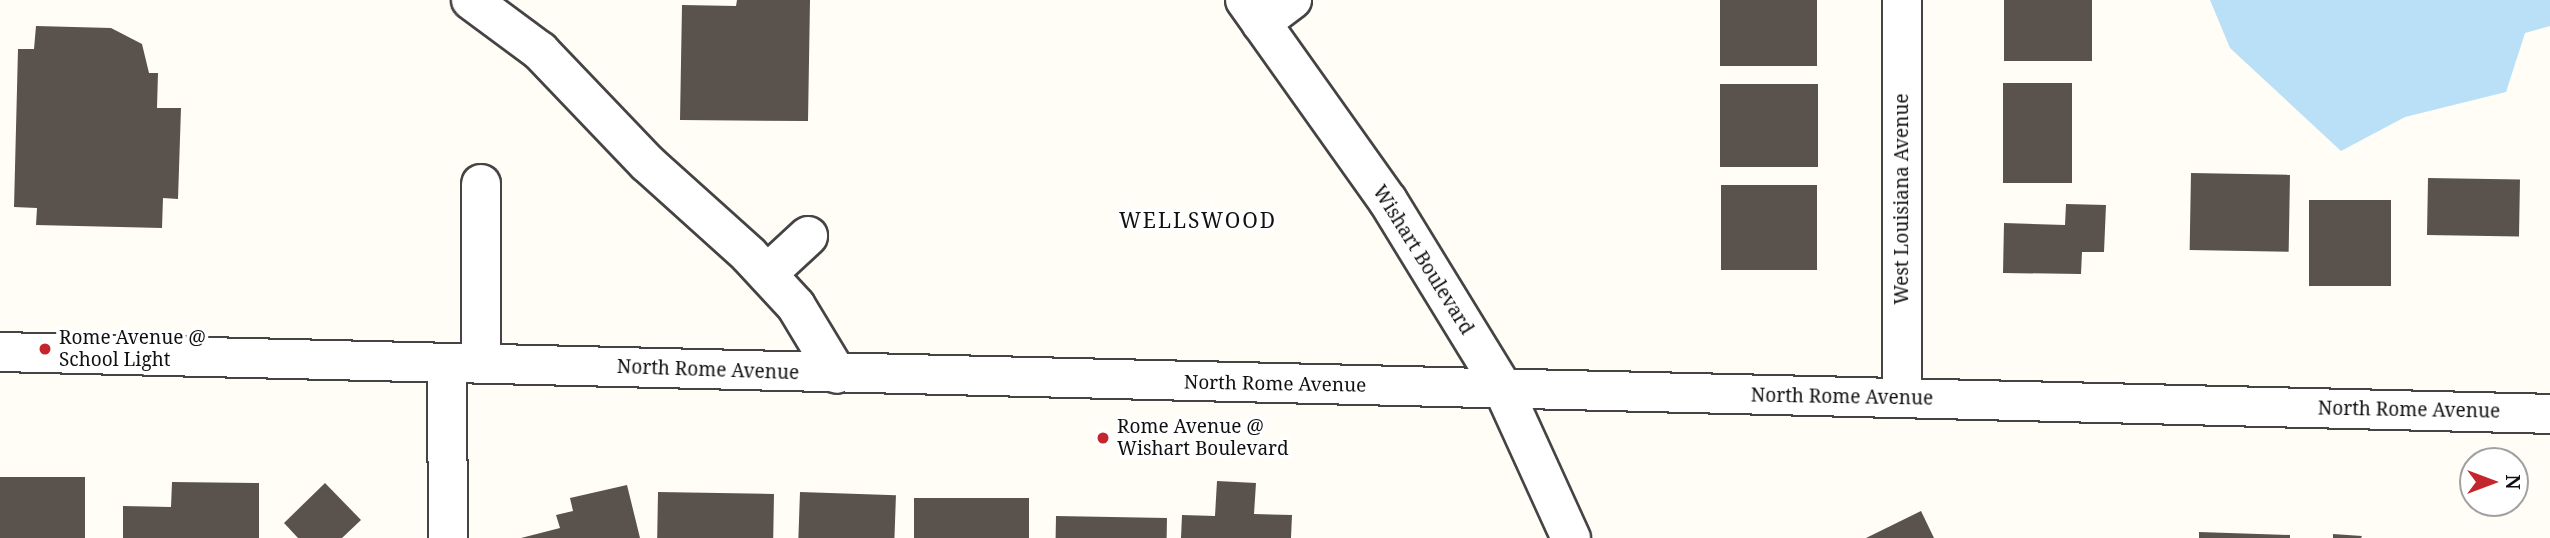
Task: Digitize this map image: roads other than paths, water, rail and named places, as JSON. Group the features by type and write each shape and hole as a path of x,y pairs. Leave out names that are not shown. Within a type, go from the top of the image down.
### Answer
{"street":[{"path":"471,0 540,51 647,163 767,274 796,306 836,374"},
{"path":"1253,11 1292,0"},
{"name":"West Louisiana Avenue","path":"1902,0 1902,398"},
{"name":"Wishart Boulevard","path":"1253,11 1388,201 1503,389 1571,538"},
{"path":"448,538 481,184"},
{"path":"767,274 808,236"},
{"name":"North Rome Avenue","path":"0,352 2550,414"}],"water":[{"path":"2210,0 2550,0 2550,26 2525,33 2506,92 2405,117 2341,151 2230,48"}],"place":[{"name":"Rome Avenue @ School Light","path":"45,349"},
{"name":"Rome Avenue @ Wishart Boulevard","path":"1103,438"}],"district":[{"name":"WELLSWOOD","path":"1198,220"}]}
